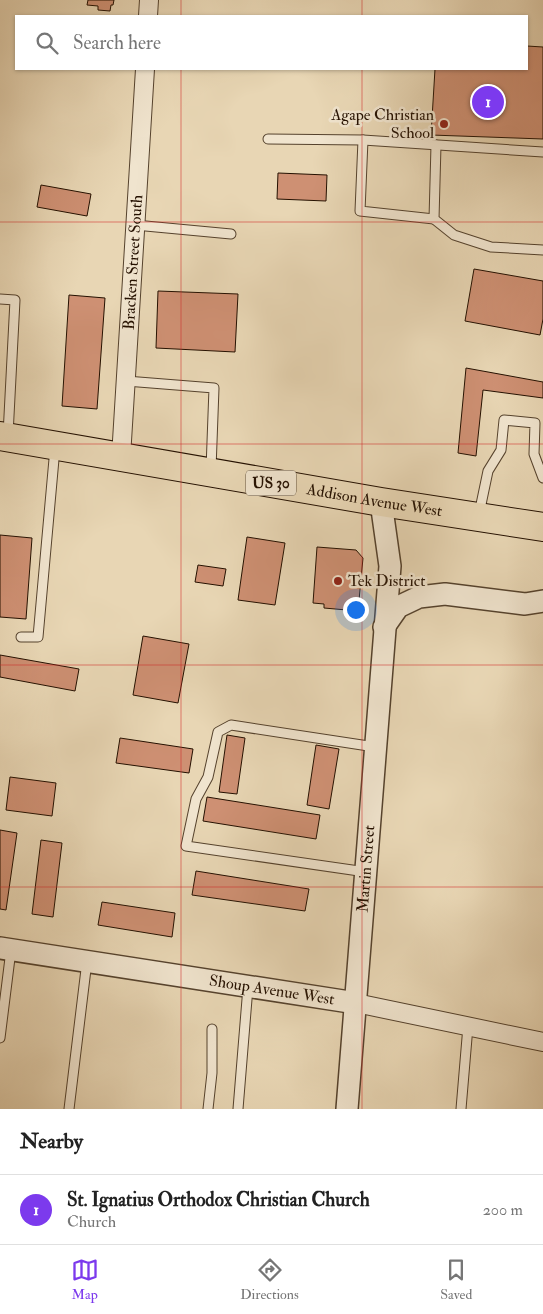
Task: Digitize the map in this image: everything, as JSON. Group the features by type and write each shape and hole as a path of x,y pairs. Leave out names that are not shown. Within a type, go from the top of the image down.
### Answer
{"main road":[{"name":"Addison Avenue West","path":"4,436 381,502 543,527"}],"street":[{"path":"148,15 149,0"},
{"name":"Bracken Street South","path":"121,457 145,70"},
{"name":"Martin Street","path":"347,1109 390,566 381,502"},
{"path":"384,627 398,607 419,597 445,594 525,604 543,601"},
{"name":"Shoup Avenue West","path":"6,949 356,1003 543,1042"}],"lane":[{"path":"268,139 363,140 543,152"},
{"path":"363,140 360,211 434,219 454,236 491,247 543,250"},
{"path":"434,219 436,144"},
{"path":"135,225 231,234"},
{"path":"0,299 15,300 4,436"},
{"path":"126,381 214,388 211,472"},
{"path":"479,517 488,472 501,450 504,420 535,423 534,454 543,478"},
{"path":"21,637 38,637 55,445"},
{"path":"366,872 186,846 196,799 208,776 218,732 231,725 376,747"},
{"path":"0,1038 6,949"},
{"path":"69,1109 87,961"},
{"path":"238,1109 248,986"},
{"path":"461,1109 468,1026"},
{"path":"208,1109 212,1073 212,1029"}],"building":[{"path":"88,0 114,0 110,11 98,10 98,6 87,5"},
{"path":"528,46 543,47 543,139 431,135 435,70 528,70"},
{"path":"278,173 327,175 326,201 277,199"},
{"path":"41,185 91,194 87,216 37,207"},
{"path":"474,269 543,281 543,319 540,335 465,321"},
{"path":"158,291 238,294 235,352 156,348"},
{"path":"69,295 105,298 97,409 62,406"},
{"path":"466,368 543,382 543,398 483,390 476,456 458,453"},
{"path":"0,535 32,538 26,619 0,617"},
{"path":"247,537 285,543 275,605 238,600"},
{"name":"Tek District","path":"317,547 356,550 363,558 358,611 324,608 324,604 313,603"},
{"path":"198,565 226,569 223,586 195,582"},
{"path":"143,636 189,644 178,703 133,695"},
{"path":"0,655 79,669 75,691 0,677"},
{"path":"227,735 245,738 237,794 219,792"},
{"path":"120,738 193,749 189,773 116,763"},
{"path":"316,745 339,749 329,809 307,805"},
{"path":"10,777 56,783 52,816 6,810"},
{"path":"207,797 320,815 316,839 203,821"},
{"path":"0,830 17,833 6,910 0,909"},
{"path":"41,840 62,843 53,917 32,914"},
{"path":"196,871 309,889 305,911 192,895"},
{"path":"102,902 175,913 172,937 98,925"}],"place":[{"name":"St. Ignatius Orthodox Christian Church","path":"488,102"},
{"name":"Agape Christian School","path":"444,124"},
{"name":"Tek District","path":"338,581"}]}
